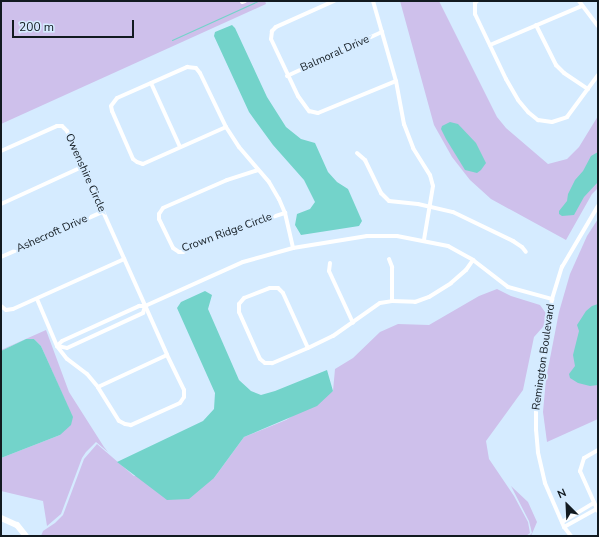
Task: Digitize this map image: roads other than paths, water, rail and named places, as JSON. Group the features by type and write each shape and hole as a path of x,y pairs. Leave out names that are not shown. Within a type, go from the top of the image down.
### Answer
{"highway":[{"path":"1,518 17,525 26,536"}],"street":[{"path":"334,1 276,27 272,31 271,39 287,76 298,96 309,110 318,113 396,82"},
{"path":"372,1 396,82 404,124 413,148 430,175 433,186 424,240"},
{"path":"477,1 475,4 475,14 518,100 528,112 538,120 552,122 567,117 598,75"},
{"path":"579,1 598,26"},
{"path":"490,45 582,6"},
{"path":"536,25 554,62 560,70 588,90"},
{"name":"Balmoral Drive","path":"287,76 382,32"},
{"path":"226,127 143,164 133,159 111,106 117,98 187,67 196,68 200,73 226,127 239,148 269,182 285,213 293,248"},
{"path":"152,83 180,147"},
{"name":"Owenshire Circle","path":"1,151 57,126 62,126 67,131 102,212 184,390 184,397 180,402 131,425 119,421 98,387"},
{"path":"357,153 365,160 381,193 389,201 430,207 468,218 513,241 522,247 526,252"},
{"path":"1,204 82,167"},
{"name":"Crown Ridge Circle","path":"258,170 227,180 163,208 159,214 159,219 174,248 179,252 183,252 232,230 285,213"},
{"name":"Remington Boulevard","path":"570,536 562,522 545,483 539,455 536,430 536,402 552,299 562,268 582,230 598,206"},
{"name":"Ashecroft Drive","path":"1,256 102,212"},
{"path":"57,346 62,341 99,324 139,306 145,306 243,262 293,248 367,236 397,236 424,240 448,246 473,260 508,287 552,299"},
{"path":"1,306 6,310 13,309 124,259"},
{"path":"389,259 392,267 392,301"},
{"path":"308,348 283,293 278,288 270,288 244,298 239,304 239,312 260,359 265,363 272,363 308,348 333,336 353,323 373,307 385,301 414,302 429,297 451,283 466,270 473,260"},
{"path":"330,263 329,271 353,323"},
{"path":"37,299 57,346 67,359 87,374 98,387 167,355"},
{"path":"57,346 67,348 144,313 145,306"},
{"path":"99,324 102,332"},
{"path":"597,507 580,471 584,458 598,450"},
{"path":"562,522 597,507"},
{"path":"564,526 597,507"}],"waterway":[{"path":"172,40 258,1"}]}
